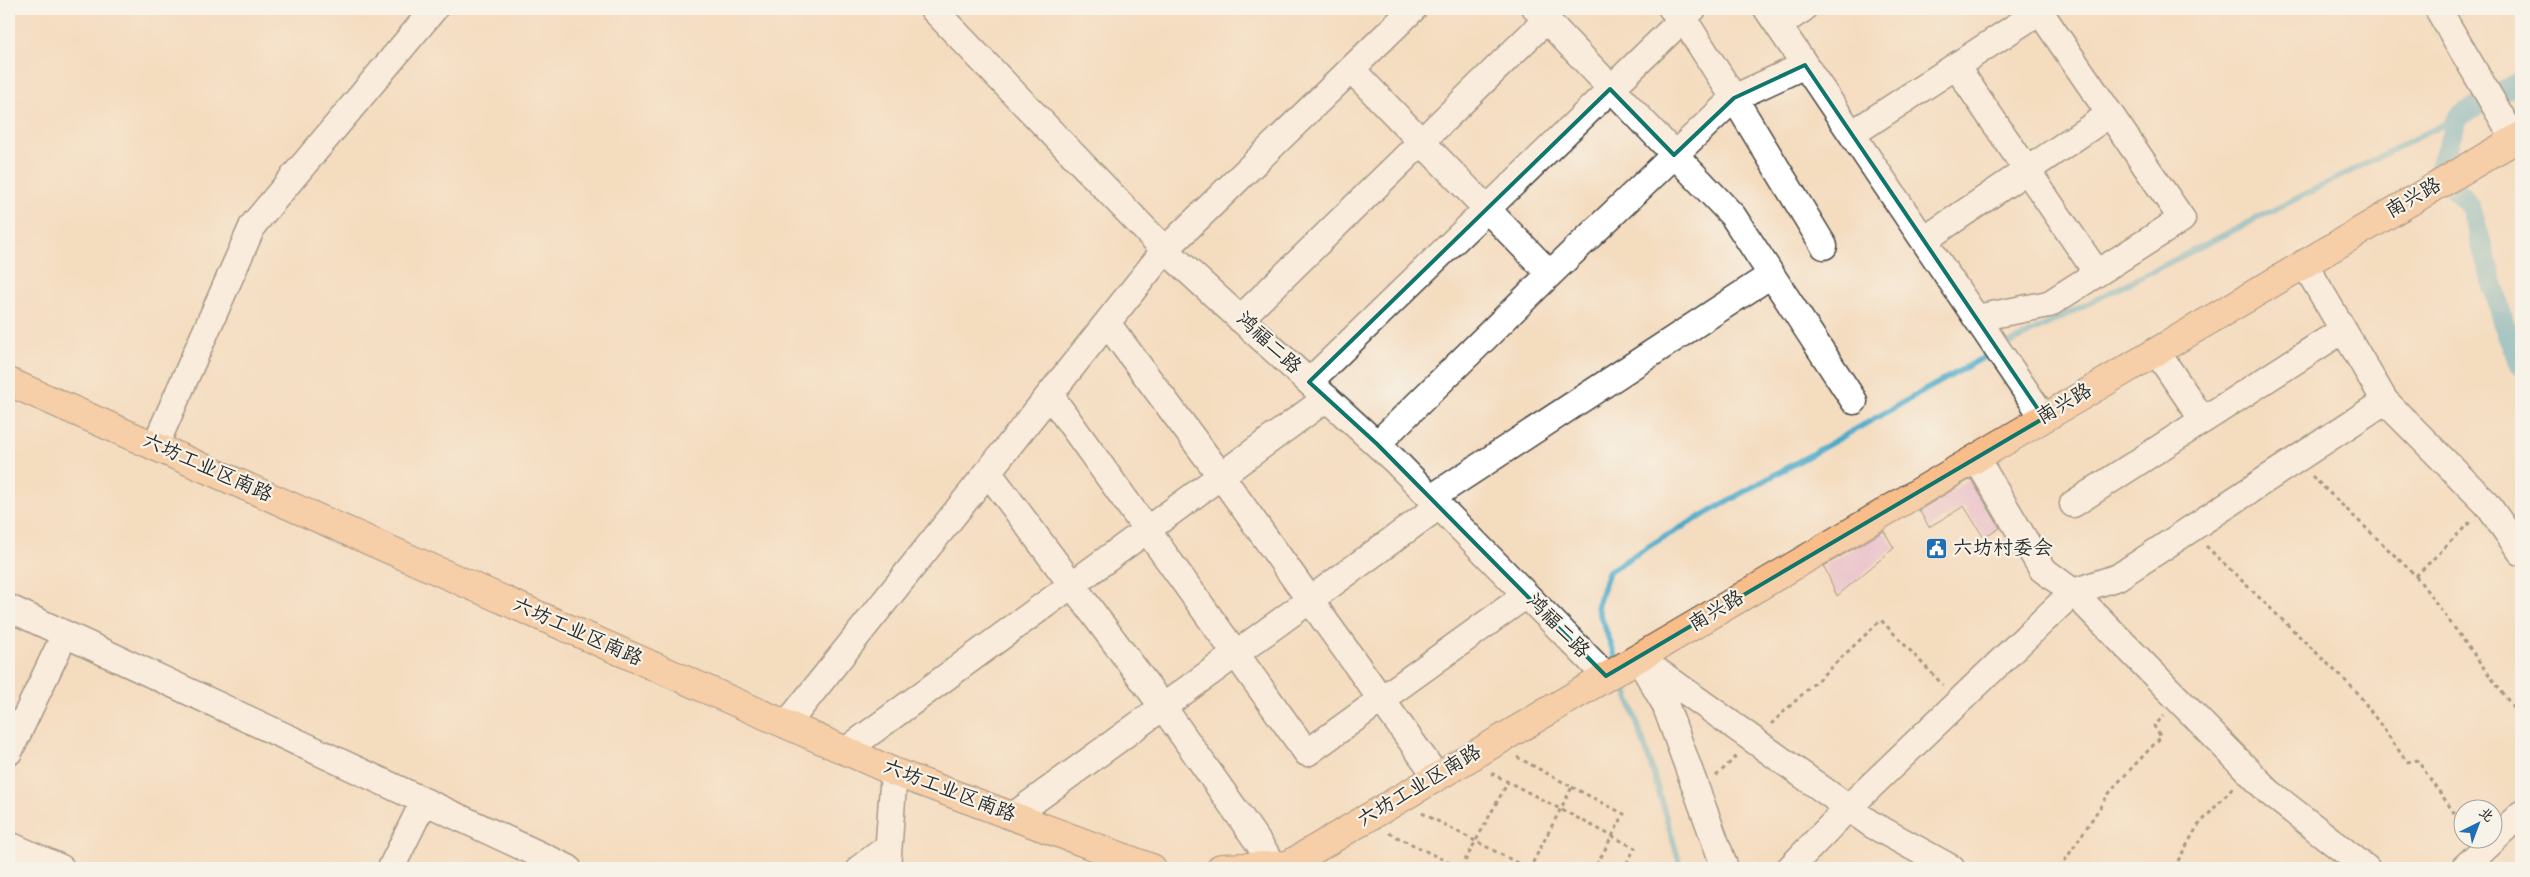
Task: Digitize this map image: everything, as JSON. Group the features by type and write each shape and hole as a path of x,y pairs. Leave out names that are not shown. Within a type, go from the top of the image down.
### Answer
{"main road":[{"name":"南兴路","path":"1621,668 2432,188 2478,163 2514,132"},
{"name":"六坊工业区南路","path":"9,382 894,772 1152,868"},
{"name":"六坊工业区南路","path":"1221,868 1288,865 1621,668"}],"street":[{"path":"155,446 253,225 434,9"},
{"name":"鸿福二路","path":"933,9 1165,250 1377,444 1526,595 1621,668 1754,740 1871,824 1951,868"},
{"path":"786,725 1165,250 1413,9"},
{"path":"1803,9 1773,17 2044,418"},
{"path":"2438,9 2467,61 2514,132"},
{"path":"1852,134 2039,10 2182,219 2049,304 1976,318"},
{"path":"845,750 1221,476 1318,390 1488,209 1610,89 1683,12 1824,246"},
{"path":"1240,318 1421,141 1541,14 1610,89 1733,216 1854,401"},
{"path":"1377,444 1550,274 1734,98 1805,65"},
{"path":"1956,66 2097,273"},
{"path":"1350,69 1550,274"},
{"path":"1924,240 2110,114"},
{"path":"2304,264 2385,401 2487,504 2521,552"},
{"path":"1012,816 1311,600 1435,502 1771,275"},
{"path":"1107,323 1221,476 1437,777"},
{"path":"2073,504 2343,330"},
{"path":"2156,351 2203,420"},
{"path":"1050,395 1306,753 1526,595"},
{"path":"1790,868 1848,808 2073,592 2118,577 2385,401"},
{"path":"1976,458 2042,569 2073,592 2269,792 2366,868"},
{"path":"988,472 1163,707 1274,865"},
{"path":"9,608 568,868"},
{"path":"9,752 65,634"},
{"path":"1621,668 1665,704 1725,868"},
{"path":"860,868 887,858 894,772"},
{"path":"392,868 424,801"},
{"path":"2464,868 2521,814"},
{"path":"9,844 61,868"}],"path":[{"path":"2295,460 2416,576 2521,718"},
{"path":"2416,576 2487,504"},
{"path":"2189,530 2357,692 2407,762 2417,760 2452,810"},
{"path":"1697,793 1881,620 1958,702"},
{"path":"2060,868 2112,789 2160,737 2154,726 2180,700"},
{"path":"1492,744 1624,814 1595,868"},
{"path":"1466,759 1634,848 1624,868"},
{"path":"2174,868 2197,827 2248,770"},
{"path":"1364,820 1461,868 1508,782"},
{"path":"1398,800 1529,868 1572,787"}],"highlighted area":[{"path":"1805,65 2044,418 1606,676 1377,444 1309,382 1610,89 1674,155 1734,98"}],"building":[{"path":"1971,479 2000,528 1984,538 1964,506 1929,527 1919,510"},
{"path":"1884,531 1894,548 1837,596 1824,566"}],"waterway":[{"path":"2521,81 2458,117 2439,170 2471,208 2509,341 2521,365"},
{"path":"2002,347 2458,117"},
{"path":"1618,664 1597,606 1609,571 1659,540 1993,352"},
{"path":"1621,675 1650,762 1681,868"}],"place":[{"name":"六坊村委会","path":"1937,549"}]}
